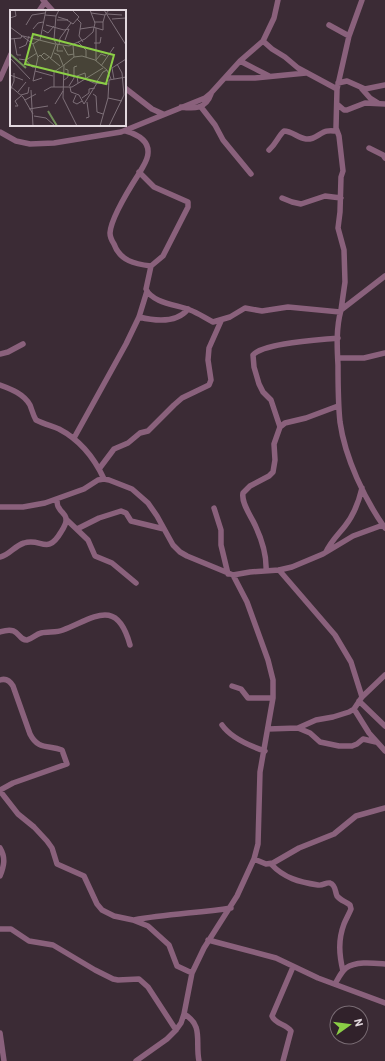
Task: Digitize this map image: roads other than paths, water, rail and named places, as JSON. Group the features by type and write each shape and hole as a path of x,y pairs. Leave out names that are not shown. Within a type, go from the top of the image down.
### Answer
{"street":[{"path":"0,132 16,141 30,144 59,142 126,131 163,114 205,98 211,94 240,61 263,41 274,18 278,0"},
{"path":"0,507 27,507 57,499 84,490 93,482 104,479 124,485 143,498 153,509 173,545 180,552 231,574 279,570 307,561 353,536 384,527 354,472 342,435 338,406 338,338 340,311 345,282 344,250 338,231 342,166 339,136 337,131 338,86 349,36 362,0"},
{"path":"40,10 44,1 53,10"},
{"path":"329,25 349,36"},
{"path":"263,41 306,73 338,86"},
{"path":"0,79 10,56"},
{"path":"240,61 269,76"},
{"path":"225,78 255,78 306,73"},
{"path":"338,86 347,81 362,89 370,98 378,103"},
{"path":"362,89 385,85"},
{"path":"126,89 152,108 163,114"},
{"path":"180,107 201,107 209,99 211,94"},
{"path":"337,104 347,110 365,102 385,104"},
{"path":"201,107 215,125 223,140 251,174"},
{"path":"126,131 138,135 147,147 148,158 112,223 110,234 116,250 128,262 151,266"},
{"path":"269,150 276,144 280,134 284,131 308,139 316,137 325,131 337,131"},
{"path":"369,148 385,158"},
{"path":"74,438 122,352 139,317 147,291 151,266 164,256 188,207 188,202 154,187 139,172"},
{"path":"282,198 301,204 325,196 341,198"},
{"path":"147,291 164,302 188,309 211,322 221,321 245,308 262,311 288,306 340,311 385,276"},
{"path":"139,317 154,320 174,318 183,315 188,309"},
{"path":"99,469 114,449 128,443 140,433 148,431 182,398 209,385 212,380 208,360 209,348 221,321"},
{"path":"266,571 266,555 242,496 250,486 269,476 273,472 275,460 274,444 280,427 271,400 263,392 259,384 254,367 253,355 261,350 276,346 338,338"},
{"path":"0,354 8,352 23,344"},
{"path":"338,358 364,358 385,352"},
{"path":"0,385 10,389 25,399 30,404 36,420 58,429 74,438 89,453 104,479"},
{"path":"280,427 338,406"},
{"path":"326,552 331,542 348,521 362,488"},
{"path":"57,499 59,509 66,519 88,540 95,556 112,563 136,583"},
{"path":"136,1061 167,1039 176,1030 184,1014 192,973 208,940 231,908 254,859 259,839 258,791 273,698 273,680 268,660 244,595 231,574 221,545 221,530 214,508"},
{"path":"77,529 99,518 121,511 126,513 128,519 131,521 164,529"},
{"path":"0,557 8,555 24,543 32,542 47,545 50,544 59,536 66,519"},
{"path":"279,570 335,635 351,662 361,699 385,726"},
{"path":"0,632 13,630 22,638 27,640 40,633 62,630 88,618 106,615 112,616 120,622 127,633 130,645"},
{"path":"268,729 298,728 316,720 341,715 354,709 361,699 385,675"},
{"path":"0,680 6,679 10,681 13,686 33,738 40,746 62,750 67,764 13,783 0,790 18,814 47,841 52,848 57,864 84,876 97,904 102,910 114,916 134,920 148,926 172,949 177,966 192,973"},
{"path":"232,686 241,688 248,698 273,698"},
{"path":"354,709 376,742 385,751"},
{"path":"222,725 234,736 249,745 264,751"},
{"path":"298,728 310,733 320,742 339,746 352,746 357,744 362,739 376,742"},
{"path":"254,859 266,864 271,864 299,848 334,834 356,816 385,808"},
{"path":"0,848 3,854 4,862 0,876"},
{"path":"271,864 280,874 292,879 319,885 331,883 334,886 338,898 350,905 352,909 344,924 340,940 340,955 343,971"},
{"path":"134,920 154,916 210,912 231,908"},
{"path":"0,929 11,929 29,941 53,946 113,979 139,979 143,981 176,1030"},
{"path":"208,940 276,958 293,967 385,1003"},
{"path":"335,984 343,971 349,967 361,964 385,964"},
{"path":"283,1061 290,1031 288,1027 273,1019 272,1016 293,967"},
{"path":"184,1014 194,1021 196,1026 200,1061"},
{"path":"0,1033 4,1061"}]}
